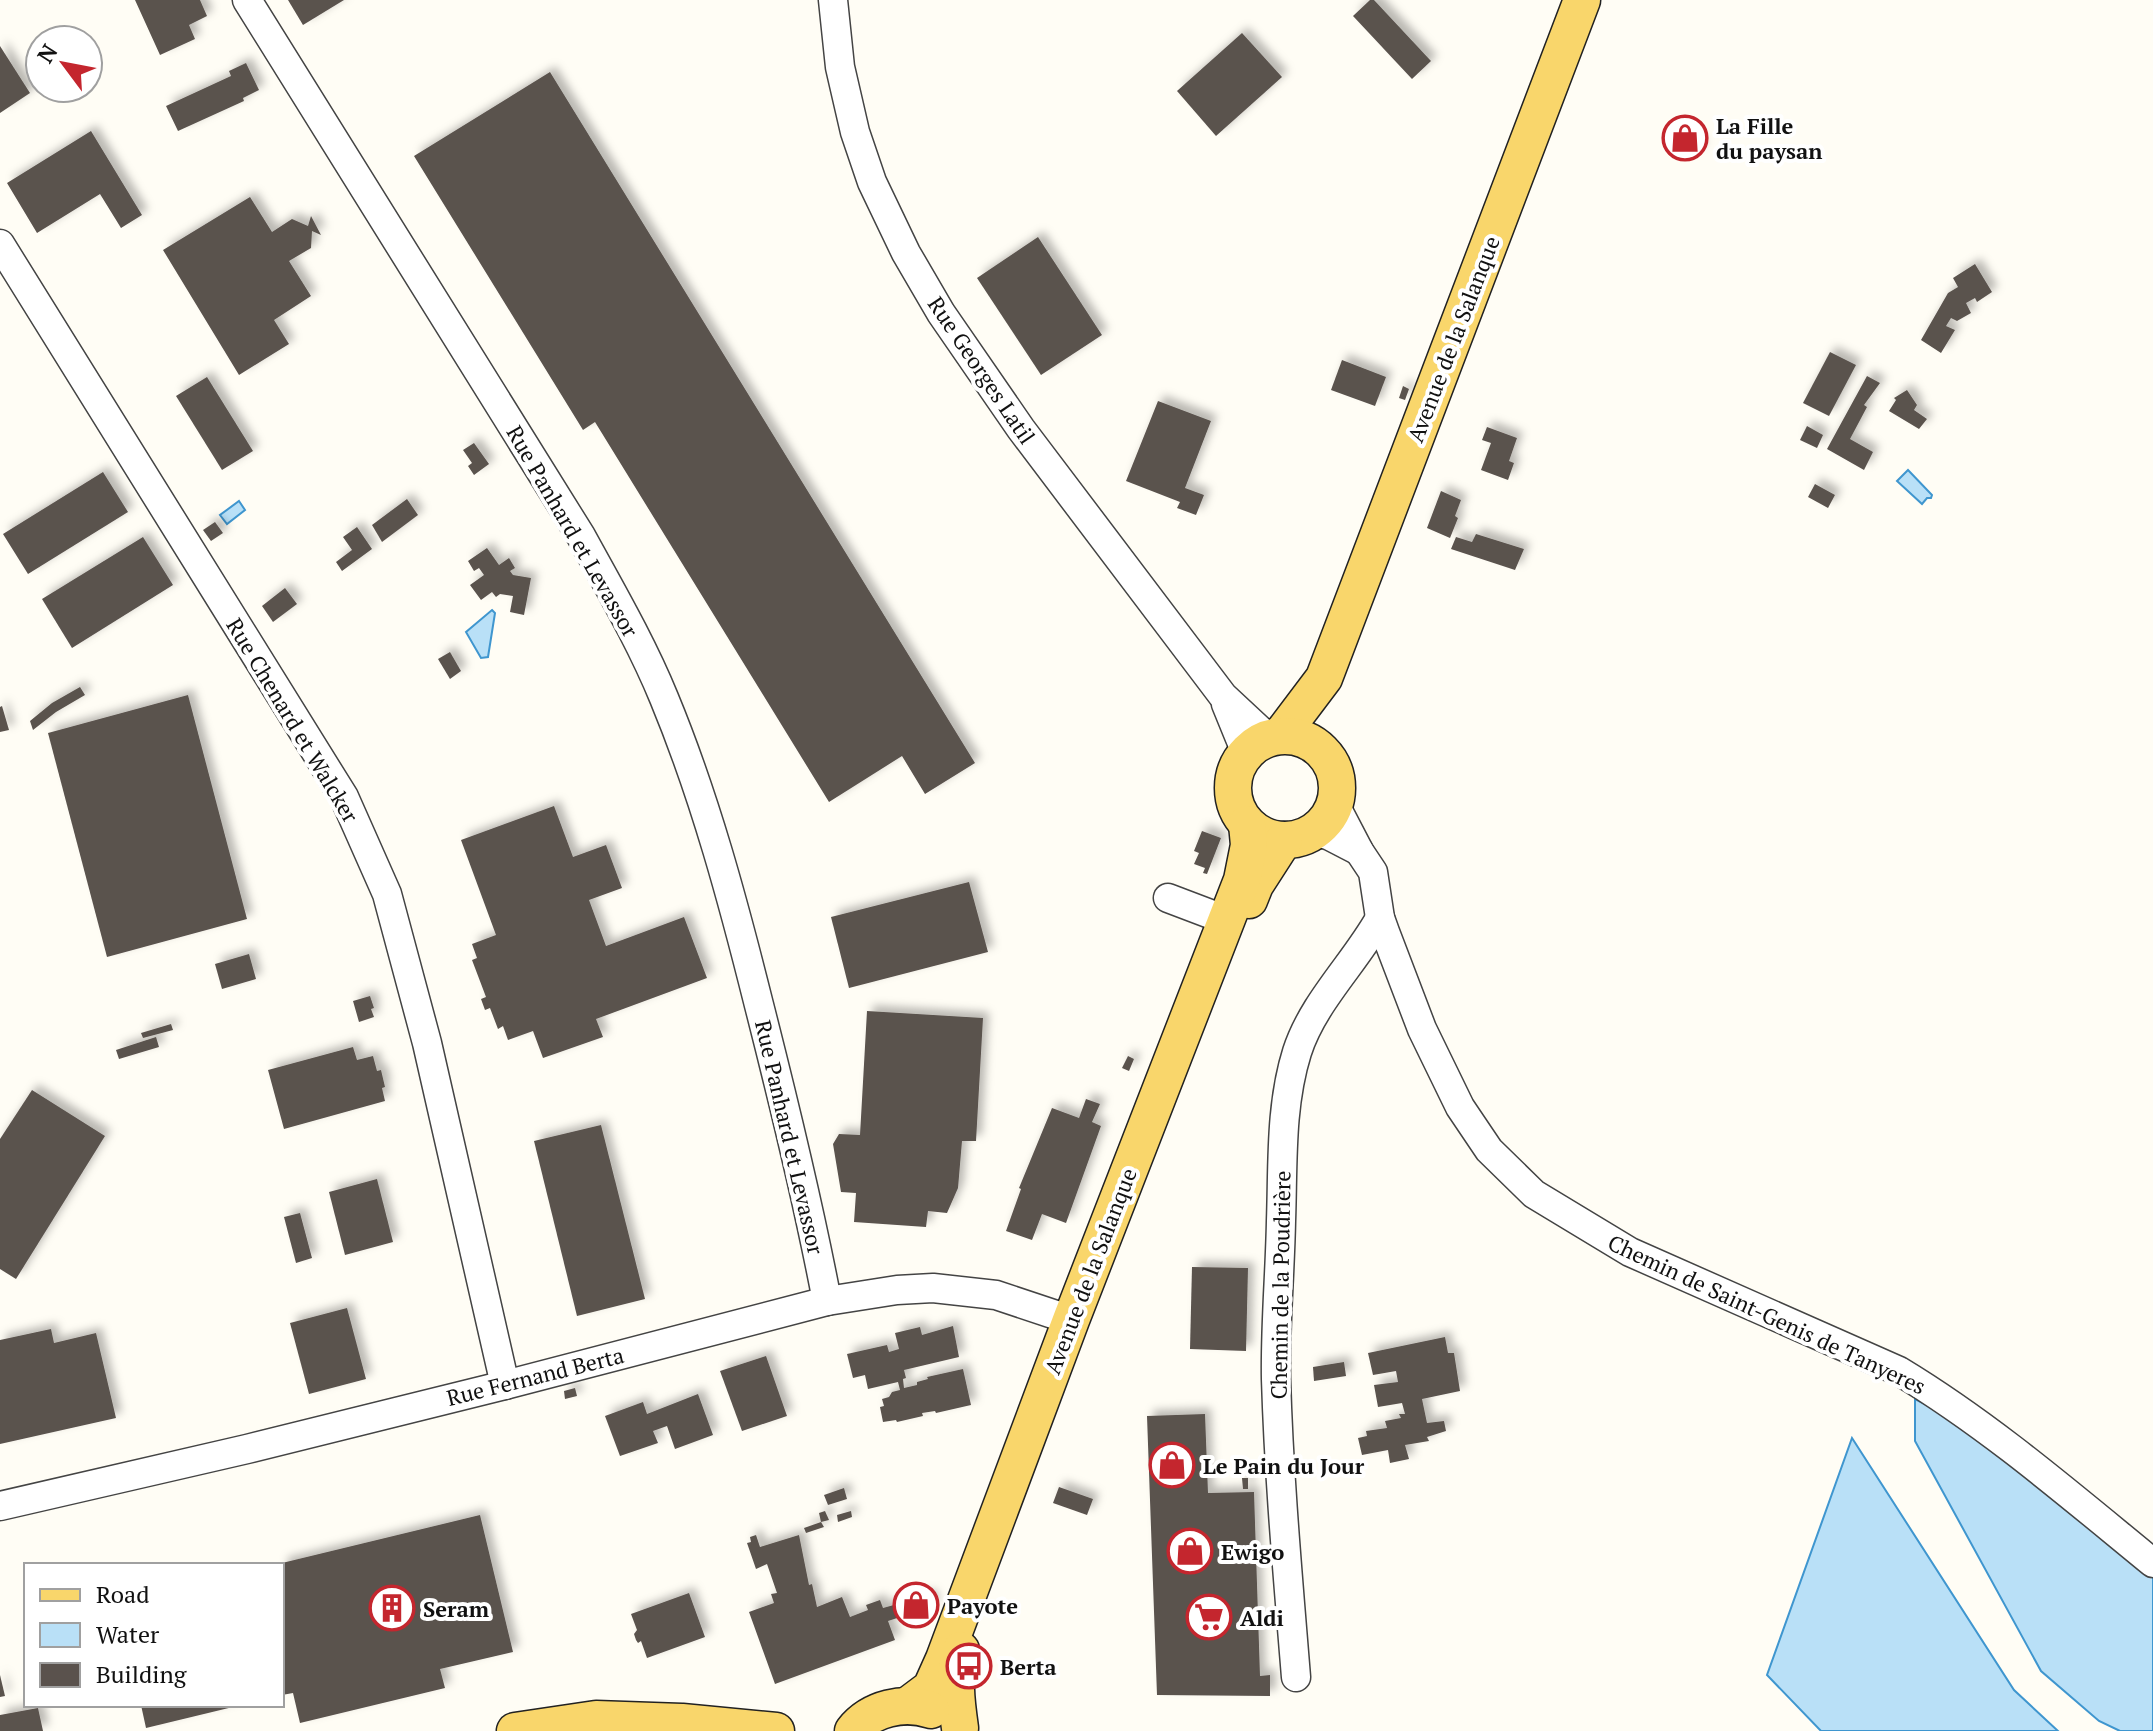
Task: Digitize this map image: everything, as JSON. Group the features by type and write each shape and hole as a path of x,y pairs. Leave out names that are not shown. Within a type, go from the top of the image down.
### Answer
{"main road":[{"name":"Avenue de la Salanque","path":"1324,678 1582,0"},
{"path":"1265,742 1297,737 1311,742 1331,763 1337,789 1311,825 1270,838 1247,824 1238,811 1233,796 1237,766 1265,742 1324,678"},
{"path":"1323,752 1327,702 1324,678"},
{"name":"Avenue de la Salanque","path":"907,1706 931,1688 944,1659 1071,1320 1242,880 1249,845 1247,824"},
{"name":"Avenue de la Salanque","path":"961,1730 955,1696 956,1670 962,1646 1101,1277 1255,885 1311,825"},
{"path":"850,1729 873,1714 907,1706 926,1708 944,1716 961,1730"},
{"path":"515,1731 596,1719 682,1722 776,1731"}],"street":[{"name":"Rue Panhard et Levassor","path":"247,0 581,536 624,614 663,696 695,779 729,885 807,1199 827,1301"},
{"name":"Rue Georges Latil","path":"833,0 840,67 855,132 872,182 906,253 941,313 1021,429 1223,696 1265,742"},
{"name":"Rue Chenard et Walcker","path":"0,244 344,797 387,894 427,1043 505,1385"},
{"name":"Chemin de Saint-Genis de Tanyeres","path":"1311,825 1359,851 1373,872 1380,918 1422,1029 1460,1107 1489,1150 1534,1194 1630,1252 1899,1371 1998,1439 2153,1563"},
{"path":"1168,898 1226,920"},
{"name":"Chemin de la Poudrière","path":"1296,1677 1280,1480 1276,1375 1286,1104 1297,1051 1307,1029 1380,918"},
{"name":"Rue Fernand Berta","path":"0,1506 247,1449 827,1301 933,1288 996,1295 1071,1320"}],"water":[{"path":"1908,470 1932,495 1922,504 1897,481"},
{"path":"239,501 245,510 227,524 220,515"},
{"path":"492,610 495,613 488,657 481,658 466,632"},
{"path":"1915,1399 1946,1415 2153,1572 2153,1731 2120,1731 2099,1721 2041,1671 1915,1441"},
{"path":"1852,1438 2014,1690 2058,1731 1821,1731 1767,1675"}],"building":[{"path":"135,0 200,0 207,16 189,25 195,39 160,55"},
{"path":"288,0 344,0 303,25"},
{"path":"1370,0 1374,0 1431,61 1412,79 1353,16"},
{"path":"1242,33 1282,77 1216,136 1177,91"},
{"path":"0,46 24,84 24,97 0,113"},
{"path":"246,63 259,90 243,98 244,101 178,131 166,106 231,76 229,71"},
{"path":"550,72 975,763 925,794 902,756 829,802 595,422 583,430 414,156"},
{"path":"1678,128 1701,146 1696,153 1673,136"},
{"path":"91,131 142,215 121,228 100,194 37,233 7,183"},
{"path":"250,197 272,232 292,219 308,226 311,216 321,235 312,231 311,248 289,261 311,296 274,320 289,344 239,375 163,250"},
{"path":"1038,237 1102,335 1041,375 977,278"},
{"path":"1975,264 1992,292 1977,302 1975,298 1966,303 1971,313 1957,321 1951,318 1946,326 1955,330 1941,353 1921,340 1948,293 1958,287 1953,278"},
{"path":"1830,352 1856,365 1829,416 1803,403"},
{"path":"1342,360 1386,377 1375,406 1331,390"},
{"path":"1867,376 1880,383 1864,405 1867,407 1850,439 1873,452 1864,470 1827,449"},
{"path":"207,377 253,451 222,470 176,396"},
{"path":"1403,386 1409,389 1405,400 1399,398"},
{"path":"1907,390 1917,405 1914,410 1927,419 1919,429 1889,411 1896,400 1894,398"},
{"path":"1158,401 1211,421 1185,488 1204,495 1196,515 1177,508 1180,502 1126,481"},
{"path":"1807,426 1823,435 1817,448 1800,440"},
{"path":"1487,427 1517,438 1509,461 1514,463 1508,480 1481,470 1491,443 1482,440"},
{"path":"474,443 489,464 474,475 468,466 472,463 463,450"},
{"path":"103,472 128,512 28,574 3,534"},
{"path":"1815,484 1835,495 1828,508 1808,497"},
{"path":"1441,491 1461,500 1450,538 1427,528"},
{"path":"407,499 418,515 382,542 372,525"},
{"path":"215,522 223,533 211,541 203,530"},
{"path":"357,527 372,549 342,571 336,562 352,550 343,537"},
{"path":"1476,534 1524,549 1515,570 1451,549 1456,537 1472,542"},
{"path":"143,537 173,585 72,648 42,599"},
{"path":"487,548 499,565 509,558 515,568 510,571 513,575 531,578 524,615 510,612 513,596 500,594 496,597 492,592 481,600 470,585 484,575 479,568 474,571 468,561"},
{"path":"285,588 297,604 273,622 262,606"},
{"path":"450,652 461,671 450,679 438,659"},
{"path":"80,687 85,695 33,730 30,721 52,703"},
{"path":"188,695 247,919 107,957 48,733"},
{"path":"0,707 9,730 0,732"},
{"path":"554,806 573,857 606,845 622,888 589,900 606,946 684,917 707,978 596,1019 603,1037 543,1058 533,1031 508,1040 503,1026 498,1029 490,1008 485,1010 481,999 486,997 472,960 477,958 472,944 496,935 461,840"},
{"path":"1202,831 1221,838 1207,874 1203,873 1205,868 1194,864 1199,853 1194,851"},
{"path":"969,882 988,952 849,988 831,917"},
{"path":"249,954 256,979 222,989 215,964"},
{"path":"370,996 374,1017 359,1022 353,1001"},
{"path":"867,1011 983,1018 976,1141 962,1141 958,1188 947,1213 928,1211 926,1227 854,1222 856,1193 841,1192 833,1144 839,1134 860,1135"},
{"path":"171,1024 173,1030 143,1038 141,1033"},
{"path":"156,1037 159,1047 119,1059 116,1050"},
{"path":"353,1047 357,1060 373,1056 377,1071 381,1070 385,1101 284,1129 268,1070"},
{"path":"1128,1056 1134,1059 1129,1071 1122,1068"},
{"path":"32,1090 105,1136 16,1279 0,1269 0,1139"},
{"path":"1086,1099 1100,1104 1092,1122 1101,1126 1066,1223 1042,1214 1032,1240 1006,1231 1019,1188 1052,1108 1079,1118"},
{"path":"601,1125 645,1299 577,1316 534,1141"},
{"path":"377,1179 393,1242 345,1255 329,1192"},
{"path":"300,1213 312,1258 296,1263 284,1217"},
{"path":"1192,1267 1248,1268 1246,1351 1190,1349"},
{"path":"347,1308 366,1379 309,1394 290,1323"},
{"path":"953,1326 959,1357 904,1370 904,1388 917,1385 927,1377 963,1369 971,1405 922,1413 923,1416 897,1422 883,1422 882,1399 900,1390 898,1382 868,1389 865,1375 853,1378 847,1354 887,1345 889,1352 899,1349 895,1333 920,1327 922,1335"},
{"path":"51,1329 54,1343 96,1333 116,1418 0,1444 0,1340"},
{"path":"1445,1337 1448,1353 1454,1353 1460,1391 1422,1399 1427,1423 1444,1421 1446,1431 1427,1437 1429,1441 1405,1445 1409,1459 1390,1463 1388,1450 1362,1455 1358,1438 1367,1436 1366,1431 1387,1428 1385,1421 1401,1418 1399,1414 1405,1414 1402,1403 1378,1407 1374,1385 1398,1382 1396,1371 1373,1375 1368,1353"},
{"path":"766,1356 787,1416 742,1431 720,1371"},
{"path":"1344,1362 1346,1376 1314,1381 1313,1367"},
{"path":"575,1388 577,1396 565,1399 564,1391"},
{"path":"698,1394 713,1435 675,1449 667,1426 653,1431 658,1443 620,1456 605,1416 643,1402 647,1414"},
{"path":"1205,1414 1208,1493 1254,1492 1260,1676 1270,1675 1270,1696 1157,1695 1147,1416"},
{"path":"1242,1478 1248,1478 1248,1489 1243,1489"},
{"path":"1059,1487 1093,1499 1087,1515 1053,1503"},
{"path":"844,1488 847,1499 828,1505 824,1495"},
{"path":"825,1511 829,1520 821,1522 819,1513"},
{"path":"851,1511 852,1517 838,1522 837,1515"},
{"name":"Seram","path":"480,1515 513,1652 440,1669 445,1688 300,1723 293,1693 284,1695 282,1563"},
{"path":"821,1522 824,1527 806,1533 804,1528"},
{"path":"756,1535 760,1547 799,1535 809,1585 812,1584 817,1607 842,1597 850,1617 868,1610 866,1605 880,1600 883,1608 930,1595 934,1606 888,1621 895,1640 775,1684 749,1612 774,1603 771,1594 777,1593 767,1564 756,1569 747,1543 751,1542 750,1537"},
{"path":"689,1593 705,1637 647,1658 641,1641 638,1643 636,1640 634,1634 637,1630 631,1614"},
{"path":"0,1675 5,1696 0,1697"},
{"path":"141,1707 233,1707 146,1728"},
{"path":"38,1708 43,1731 0,1731 0,1715"}],"place":[{"name":"La Fille du paysan","path":"1685,138"},
{"name":"Le Pain du Jour","path":"1172,1465"},
{"name":"Ewigo","path":"1190,1551"},
{"name":"Payote","path":"916,1605"},
{"name":"Seram","path":"392,1608"},
{"name":"Aldi","path":"1209,1617"},
{"name":"Berta","path":"969,1666"}]}
